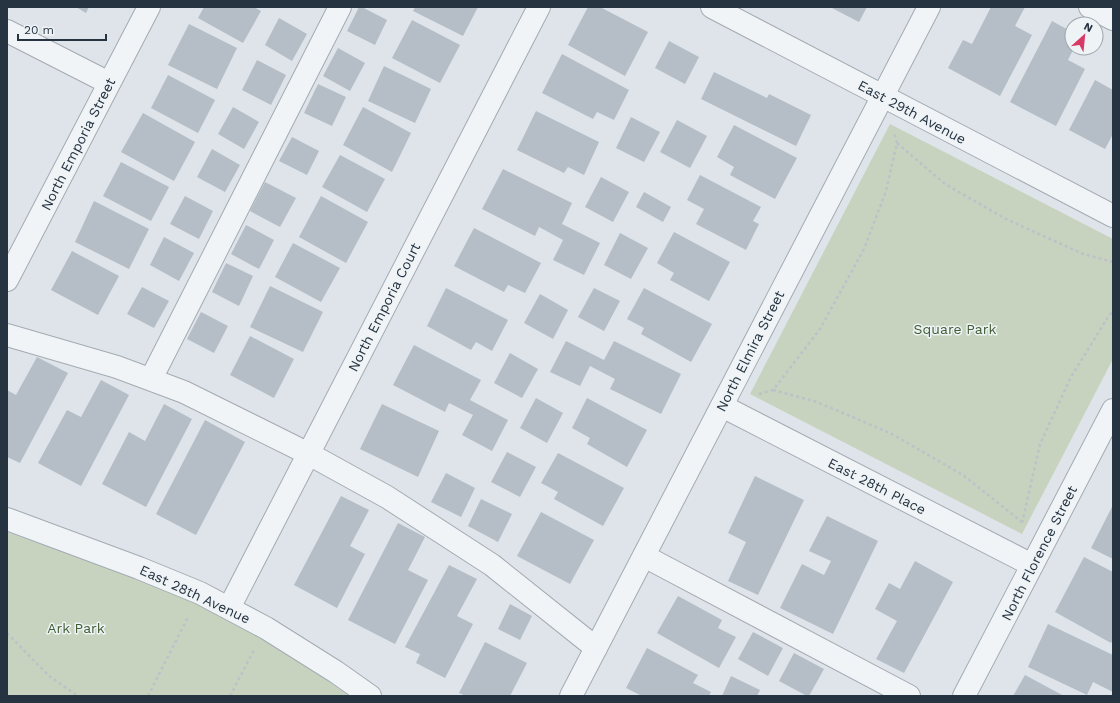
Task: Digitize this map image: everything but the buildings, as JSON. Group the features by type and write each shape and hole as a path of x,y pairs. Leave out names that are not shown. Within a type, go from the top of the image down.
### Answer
{"street":[{"name":"North Emporia Street","path":"7,280 148,7"},
{"path":"151,379 340,7"},
{"name":"North Emporia Court","path":"229,608 539,7"},
{"name":"East 29th Avenue","path":"712,7 734,12 883,97 1113,216"},
{"name":"North Elmira Street","path":"571,696 929,7"},
{"path":"1090,7 1113,19"},
{"path":"7,31 109,83"},
{"path":"7,334 117,367 184,392 309,454 387,497 492,565 596,648"},
{"name":"East 28th Place","path":"722,406 1032,566"},
{"name":"North Florence Street","path":"964,696 1113,410"},
{"name":"East 28th Avenue","path":"7,519 139,568 229,608 266,628 336,672 370,696"},
{"path":"644,556 909,696"}],"path":[{"path":"773,390 820,329 864,249 886,191 897,143 883,97"},
{"path":"897,143 945,184 1006,219 1082,254 1113,262"},
{"path":"1032,566 1022,522 1040,444 1071,377 1113,311"},
{"path":"722,406 773,390 817,402 890,433 963,474 1022,522"},
{"path":"148,696 200,594"},
{"path":"230,696 266,628"},
{"path":"7,633 50,676 78,696"}],"green space":[{"name":"Square Park","path":"890,124 1113,239 1113,359 1022,534 750,394"},
{"name":"Ark Park","path":"7,532 181,593 269,639 349,696 7,696"}]}
